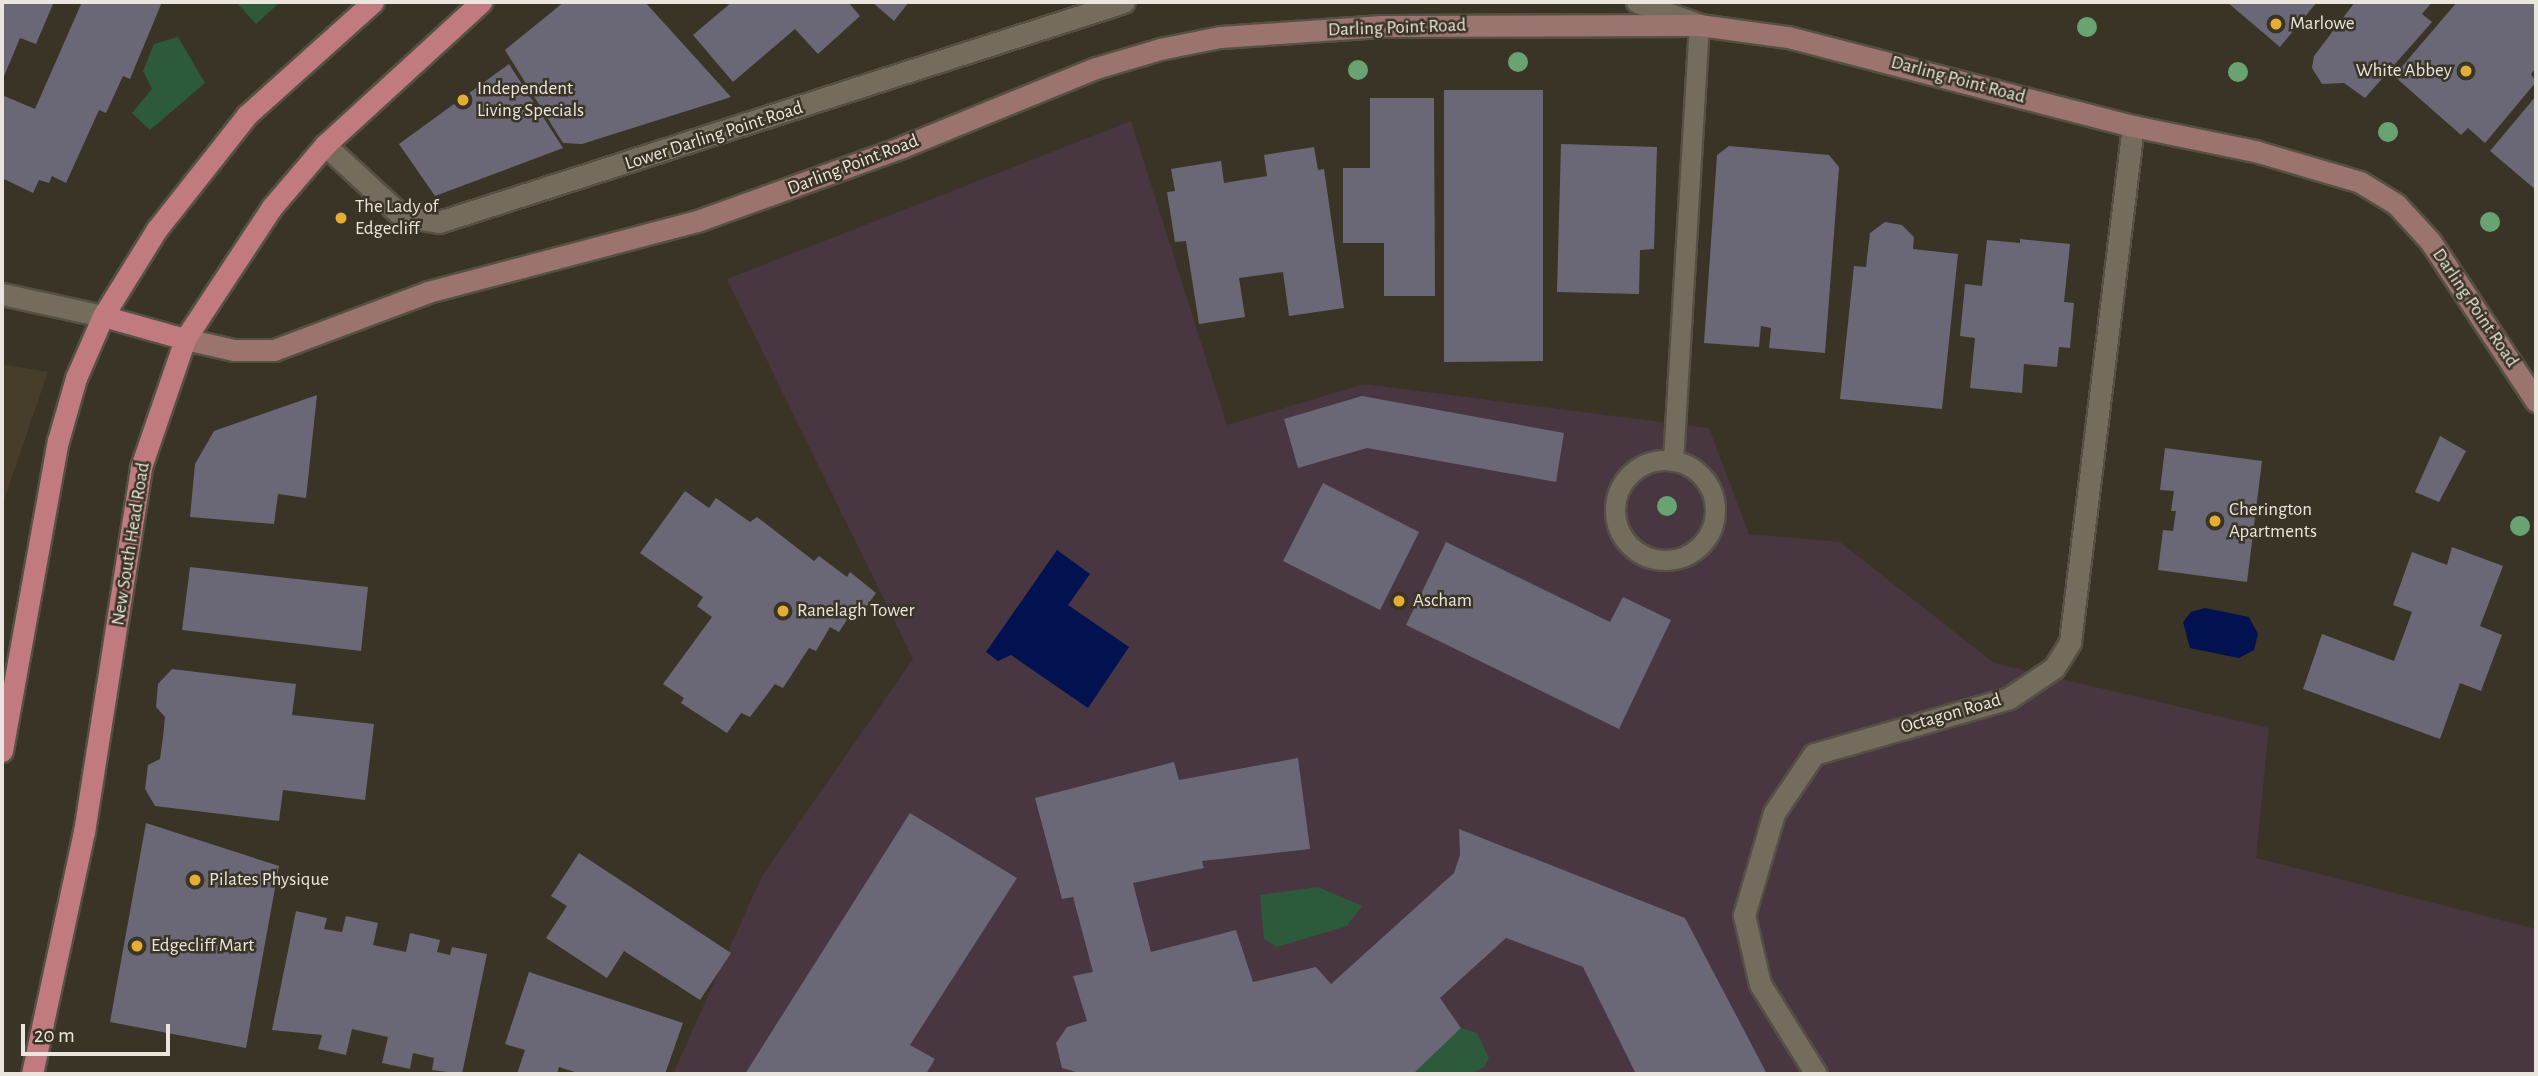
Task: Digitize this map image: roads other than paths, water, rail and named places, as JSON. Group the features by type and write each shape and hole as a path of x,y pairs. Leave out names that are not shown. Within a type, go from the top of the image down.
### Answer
{"main road":[{"path":"2,751 58,441 76,378 103,316 157,229 247,115 373,2"},
{"name":"New South Head Road","path":"32,1074 84,832 141,467 185,339 272,207 325,145 481,2"},
{"path":"103,316 185,339"}],"street":[{"name":"Lower Darling Point Road","path":"325,145 402,216 439,222 1124,2"},
{"path":"1637,2 1699,25"},
{"name":"Darling Point Road","path":"185,339 234,350 274,350 439,288 697,221 902,147 1097,68 1160,49 1220,37 1382,26 1699,25 1788,37 2133,126 2255,150 2360,182 2396,204 2430,241 2536,401"},
{"name":"Octagon Road","path":"1816,1074 1759,984 1744,915 1774,813 1814,754 2009,698 2054,668 2070,642 2133,126"},
{"path":"2,294 103,316"}],"lane":[{"path":"1674,461 1699,25"},
{"path":"1674,461 1702,476 1710,489 1714,520 1708,536 1684,557 1652,559 1637,552 1617,526 1618,492 1640,466 1674,461"}],"place":[{"name":"Marlowe","path":"2276,24"},
{"name":"White Abbey","path":"2466,71"},
{"name":"Independent Living Specials","path":"463,100"},
{"name":"The Lady of Edgecliff","path":"341,218"},
{"name":"Cherington Apartments","path":"2215,521"},
{"name":"Ascham","path":"1399,601"},
{"name":"Ranelagh Tower","path":"783,611"},
{"name":"Pilates Physique","path":"195,880"},
{"name":"Edgecliff Mart","path":"137,946"}]}
